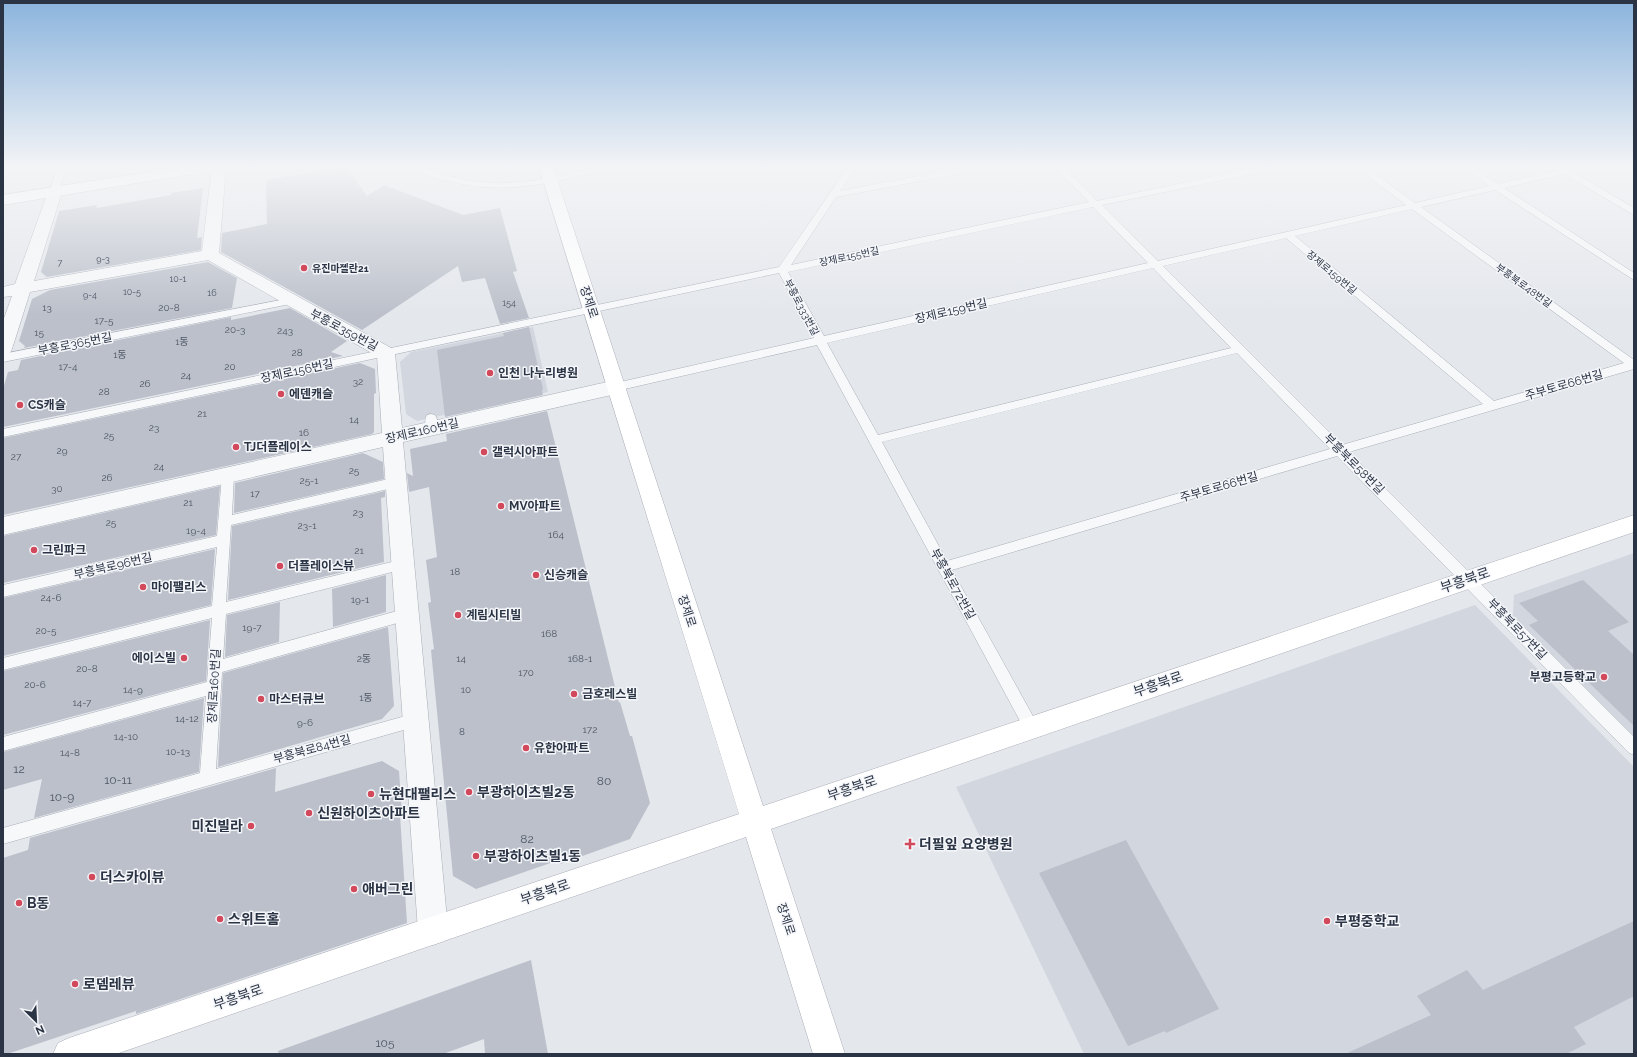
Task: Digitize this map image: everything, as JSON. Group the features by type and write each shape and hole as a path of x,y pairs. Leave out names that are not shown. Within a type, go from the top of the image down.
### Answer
{"main road":[{"name":"장제로","path":"561,216 829,1054"},
{"name":"부흥북로","path":"70,1054 1634,523"}],"street":[{"path":"3,348 46,216"},
{"path":"3,292 210,255 214,216"},
{"name":"부흥로359번길","path":"210,255 386,353 394,438"},
{"name":"장제로160번길","path":"3,526 394,438 432,423 616,387"},
{"path":"394,438 433,930"}],"lane":[{"name":"부흥로333번길","path":"818,216 782,270 820,340"},
{"name":"장제로155번길","path":"591,310 1037,216"},
{"name":"부흥북로58번길","path":"1108,216 1468,579"},
{"name":"장제로159번길","path":"616,387 1367,216"},
{"name":"부흥북로48번길","path":"1427,216 1634,365"},
{"path":"1541,216 1634,277"},
{"name":"장제로159번길","path":"1287,234 1493,406"},
{"name":"부흥로365번길","path":"3,358 291,301"},
{"name":"장제로156번길","path":"3,433 591,310"},
{"name":"부흥북로72번길","path":"820,340 1031,727"},
{"path":"875,440 1240,349"},
{"name":"주부토로66번길","path":"944,567 1634,365"},
{"name":"장제로160번길","path":"208,777 228,475"},
{"path":"224,522 397,482"},
{"name":"부흥북로96번길","path":"3,591 223,540"},
{"path":"3,664 404,564"},
{"name":"부흥북로57번길","path":"1468,579 1634,748"},
{"path":"215,668 408,614"},
{"path":"3,744 214,687"},
{"name":"부흥북로84번길","path":"208,777 416,720"},
{"path":"3,836 208,777"}],"shaded area":[{"name":"인천 나누리병원","path":"533,327 548,392 417,421 406,414 400,362 411,352"},
{"name":"부평고등학교","path":"1634,553 1634,737 1513,616 1514,595"},
{"name":"부평중학교","path":"1475,605 1634,767 1634,1054 1084,1054 956,787"}],"building":[{"path":"57,216 200,216 197,238 202,237 201,250 47,277 41,272"},
{"path":"267,216 502,216 517,271 513,272 529,318 500,324 485,278 462,282 458,266 362,330 221,252 222,233 267,224"},
{"path":"208,262 237,278 232,308 24,348 25,346 19,341 32,299 50,290"},
{"path":"290,308 347,341 331,352 343,356 3,427 3,389 8,372 18,370 21,360 231,317 231,320"},
{"name":"인천 나누리병원","path":"529,327 543,389 543,395 445,417 437,350 504,336 503,333"},
{"path":"360,363 375,369 376,393 374,394 374,432 372,434 3,515 3,438"},
{"path":"547,411 619,703 620,702 630,736 632,736 650,803 630,839 560,864 559,860 476,889 453,876 431,650 434,649 428,603 431,602 426,560 437,557 429,487 409,492 407,473 413,476 410,449 447,441 446,434"},
{"path":"363,453 383,462 384,479 234,513 235,483"},
{"path":"220,486 216,535 3,583 3,536"},
{"path":"385,491 385,497 381,498 384,562 228,600 232,526"},
{"path":"215,549 211,605 3,656 3,598"},
{"path":"386,575 386,612 333,627 332,589"},
{"name":"부평고등학교","path":"1583,580 1629,622 1608,631 1634,655 1634,726 1529,625 1538,621 1519,603"},
{"path":"280,602 279,642 225,657 227,615"},
{"path":"210,620 206,681 3,735 3,671"},
{"path":"388,627 394,706 382,719 218,767 223,673"},
{"path":"204,698 199,772 34,818 42,779 3,790 3,752"},
{"path":"382,761 399,771 402,814 400,815 407,923 136,1014 136,1011 7,1054 3,1054 3,858 28,850 30,838 276,768 275,792"},
{"path":"1126,840 1219,1009 1166,1033 1165,1031 1128,1046 1039,873"},
{"path":"1634,921 1634,996 1574,1027 1586,1044 1566,1054 1345,1054 1431,1015 1417,996 1467,970 1483,990"},
{"path":"531,960 548,1054 485,1054 484,1039 443,1054 279,1054 278,1051"}],"place":[{"name":"유진마젤란21","path":"304,268"},
{"name":"인천 나누리병원","path":"490,373"},
{"name":"에덴캐슬","path":"281,394"},
{"name":"CS캐슬","path":"20,405"},
{"name":"TJ더플레이스","path":"236,447"},
{"name":"갤럭시아파트","path":"484,452"},
{"name":"MV아파트","path":"501,506"},
{"name":"그린파크","path":"34,550"},
{"name":"더플레이스뷰","path":"280,566"},
{"name":"신승캐슬","path":"536,575"},
{"name":"마이팰리스","path":"143,587"},
{"name":"계림시티빌","path":"458,615"},
{"name":"에이스빌","path":"184,658"},
{"name":"부평고등학교","path":"1604,677"},
{"name":"금호레스빌","path":"574,694"},
{"name":"마스터큐브","path":"261,699"},
{"name":"유한아파트","path":"526,748"},
{"name":"부광하이츠빌2동","path":"469,792"},
{"name":"뉴현대팰리스","path":"371,794"},
{"name":"신원하이츠아파트","path":"309,813"},
{"name":"미진빌라","path":"251,826"},
{"name":"더필잎 요양병원","path":"910,844"},
{"name":"부광하이츠빌1동","path":"476,856"},
{"name":"더스카이뷰","path":"92,877"},
{"name":"애버그린","path":"354,889"},
{"name":"B동","path":"19,903"},
{"name":"스위트홈","path":"220,919"},
{"name":"부평중학교","path":"1327,921"},
{"name":"로뎀레뷰","path":"75,984"}]}
